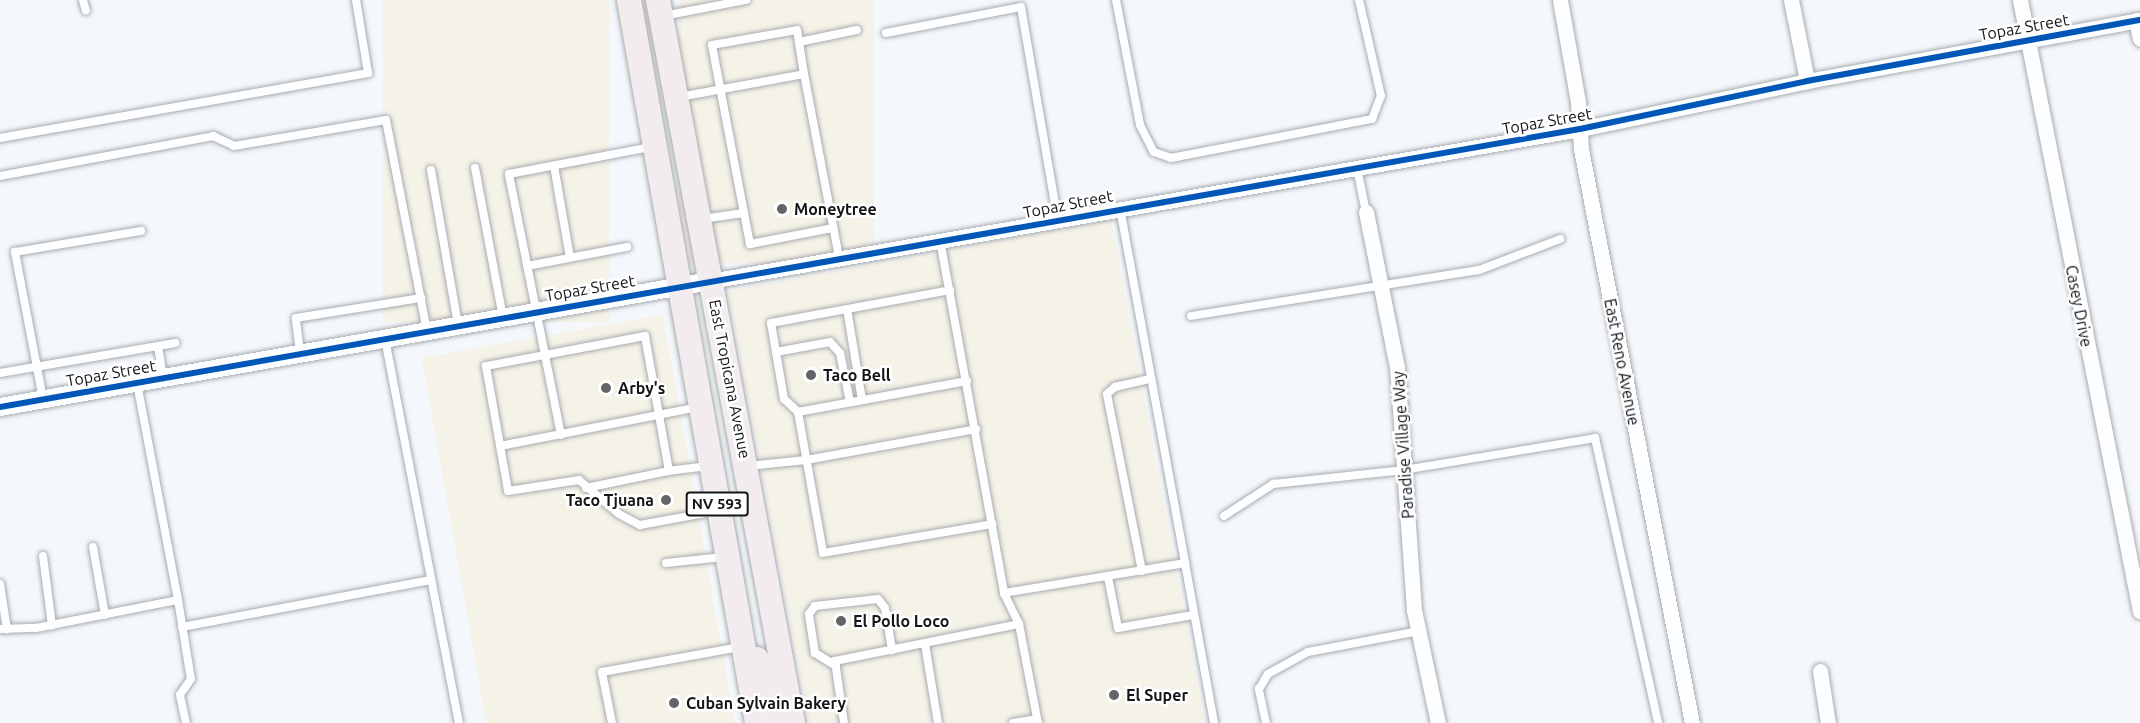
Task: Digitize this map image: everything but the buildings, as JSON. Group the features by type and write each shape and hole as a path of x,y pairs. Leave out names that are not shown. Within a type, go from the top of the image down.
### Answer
{"main road":[{"name":"East Tropicana Avenue","path":"628,0 682,285 718,510 757,723"},
{"name":"East Tropicana Avenue","path":"660,8 697,220 747,466 793,723"},
{"path":"742,646 758,660 778,723"}],"street":[{"name":"East Reno Avenue","path":"1560,0 1580,129 1692,723"},
{"path":"1791,0 1807,81"},
{"name":"Casey Drive","path":"2020,0 2140,611"},
{"name":"Topaz Street","path":"0,407 458,324 1580,129 1807,81 2138,20"},
{"path":"2138,20 2140,39"},
{"name":"Paradise Village Way","path":"1366,212 1397,367 1419,631 1438,723"},
{"path":"1820,670 1828,723"}],"lane":[{"path":"83,0 86,11"},
{"path":"0,138 368,73 356,0"},
{"path":"660,8 746,0"},
{"path":"1116,0 1140,124 1154,152 1171,158 1372,119 1381,96 1359,0"},
{"path":"886,33 1021,7 1058,221"},
{"path":"833,228 750,244 712,45 797,30 839,258"},
{"path":"799,42 858,30"},
{"path":"675,97 804,74"},
{"path":"0,176 213,136 234,146 386,120 427,330"},
{"path":"561,435 547,354 536,311 509,174 655,146"},
{"path":"554,166 570,258"},
{"path":"476,168 503,317"},
{"name":"Paradise Village Way","path":"1357,168 1366,212"},
{"path":"431,171 458,324"},
{"path":"1120,208 1214,723"},
{"path":"697,220 744,213"},
{"path":"43,399 15,252 141,231"},
{"path":"1191,316 1479,270 1560,239"},
{"path":"940,240 1004,593 1019,624 1038,721 1013,723"},
{"path":"527,266 627,246"},
{"path":"950,290 771,323 784,399 798,412 823,553 993,524"},
{"path":"300,353 296,318 421,298"},
{"path":"847,309 862,400"},
{"path":"669,471 645,336 486,366 508,491 579,480 619,514 640,525 718,510"},
{"path":"385,338 459,723"},
{"path":"776,352 830,342 840,353 850,402"},
{"path":"0,373 175,343"},
{"path":"158,346 163,378"},
{"path":"1142,571 1107,394 1115,387 1151,379"},
{"path":"798,412 967,381"},
{"path":"137,382 191,679 180,695 186,723"},
{"path":"500,446 659,417 702,406"},
{"path":"747,466 806,460 976,429"},
{"path":"1224,516 1273,484 1404,470 1595,438 1658,723"},
{"path":"586,488 669,471 711,466"},
{"path":"93,547 105,615"},
{"path":"43,556 52,625"},
{"path":"666,563 726,556"},
{"path":"1004,593 1185,563"},
{"path":"1108,577 1118,628 1193,615"},
{"path":"182,627 431,580"},
{"path":"0,584 4,629 52,625 177,600"},
{"path":"836,666 822,661 815,653 809,614 815,606 866,597 878,599 885,608 892,650"},
{"path":"844,723 835,661 1019,624"},
{"path":"1266,723 1259,689 1268,674 1308,652 1419,631"},
{"path":"925,644 938,723"},
{"path":"612,723 602,672 742,646"}],"shaded area":[{"path":"383,0 609,0 609,322 383,322"},
{"path":"679,0 874,0 874,263 679,263"},
{"path":"1111,220 1205,723 809,723 728,291"},
{"path":"663,315 735,723 486,723 422,358"}],"cycle path":[{"path":"0,407 1580,129 1807,81 2140,20"}],"place":[{"name":"Moneytree","path":"782,209"},
{"name":"Taco Bell","path":"811,375"},
{"name":"Arby's","path":"606,388"},
{"name":"Taco Tjuana","path":"666,500"},
{"name":"El Pollo Loco","path":"841,621"},
{"name":"El Super","path":"1114,695"},
{"name":"Cuban Sylvain Bakery","path":"674,703"}]}
